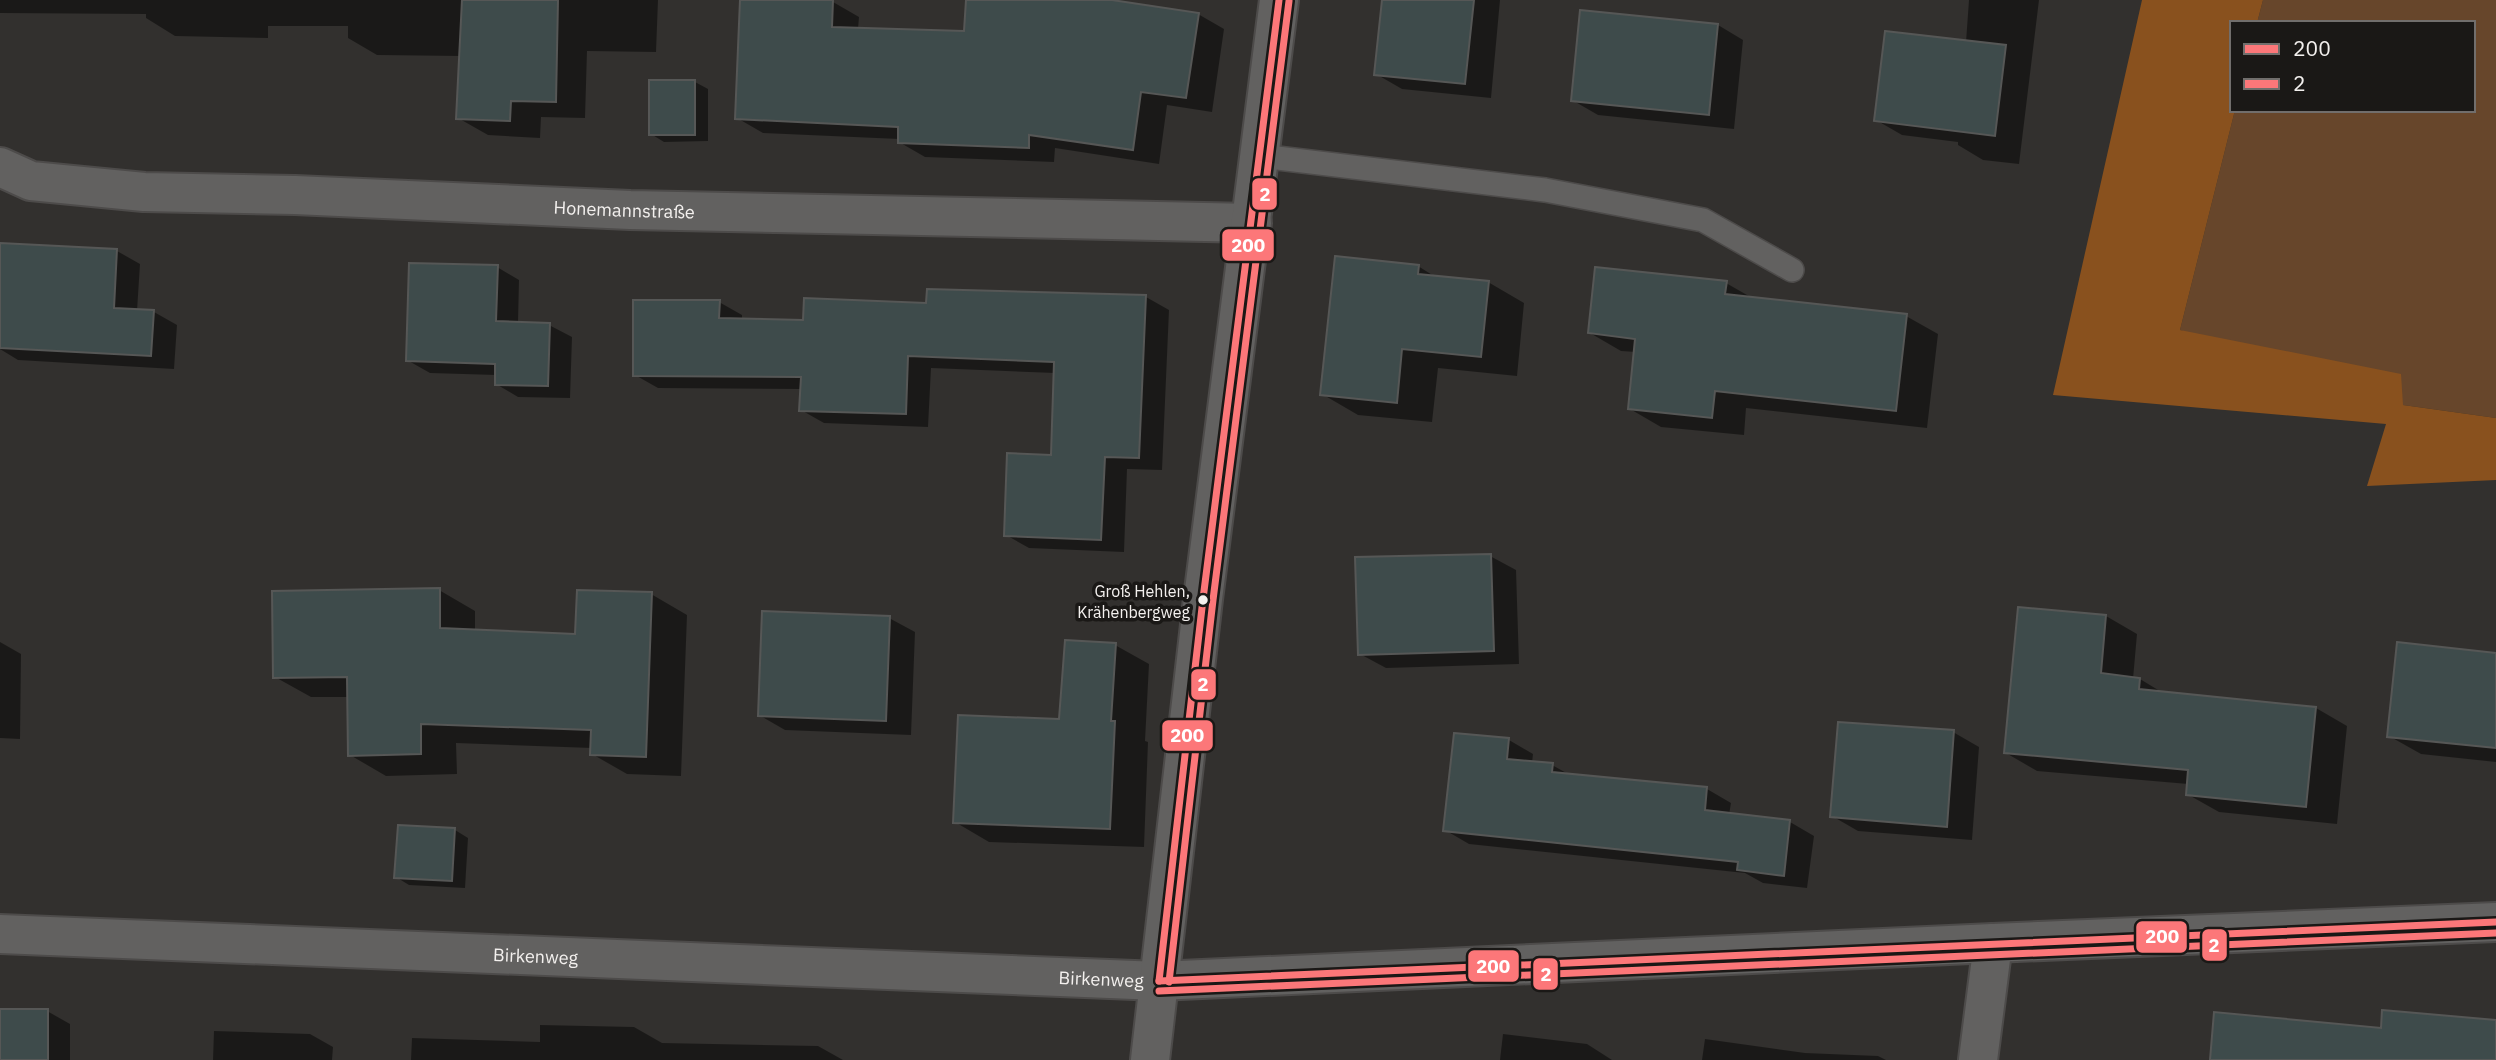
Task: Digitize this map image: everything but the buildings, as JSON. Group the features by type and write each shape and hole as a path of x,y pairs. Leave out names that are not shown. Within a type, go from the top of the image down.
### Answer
{"street":[{"path":"1150,1060 1203,599 1279,0"},
{"name":"Honemannstraße","path":"0,167 32,181 144,192 295,195 630,210 1252,223"},
{"name":"Birkenweg","path":"0,934 1159,981 2496,922"},
{"path":"1978,1060 1993,943"}],"lane":[{"path":"1260,156 1545,190 1703,220 1792,270"}],"shaded area":[{"path":"2142,0 2263,0 2258,21 2230,21 2230,112 2234,112 2180,330 2401,374 2403,405 2496,418 2496,480 2367,486 2386,424 2053,395"},
{"path":"2263,0 2496,0 2496,418 2403,405 2180,330 2234,112 2475,112 2475,21 2258,21"}],"transit line":[{"name":"200","path":"1159,981 1203,599 1279,0"},
{"name":"2","path":"1169,982 1213,600 1289,1"},
{"name":"200","path":"1159,981 2496,922"},
{"name":"2","path":"1159,991 2496,933"}],"place":[{"name":"Groß Hehlen, Krähenbergweg","path":"1203,600"}]}
